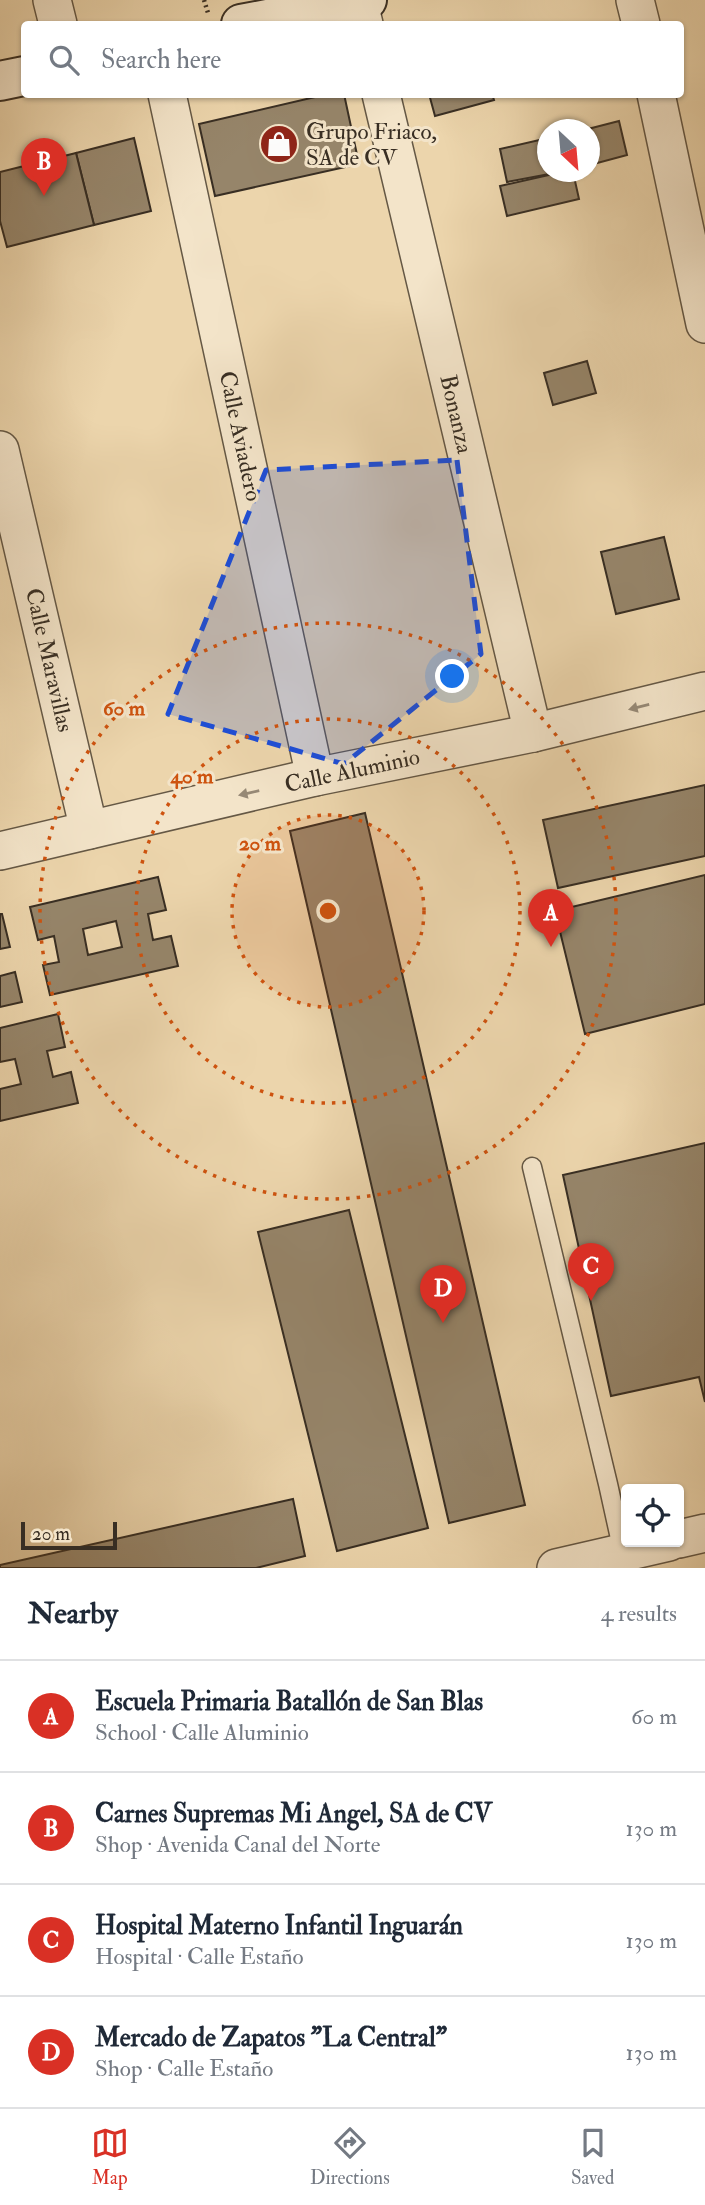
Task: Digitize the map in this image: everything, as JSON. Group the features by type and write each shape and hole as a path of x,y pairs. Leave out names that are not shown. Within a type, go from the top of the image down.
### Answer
{"main road":[{"path":"262,21 362,7"},
{"path":"0,81 21,77"}],"street":[{"path":"52,0 57,21"},
{"path":"635,0 639,21"},
{"name":"Calle Aviadero","path":"168,98 315,777"},
{"name":"Bonanza","path":"382,98 533,733"},
{"path":"657,98 705,324"},
{"name":"Calle Maravillas","path":"0,450 89,830"},
{"name":"Calle Aluminio","path":"0,851 315,777 533,733 705,691"},
{"path":"684,1538 705,1533"},
{"path":"556,1568 646,1547"}],"lane":[{"path":"532,1167 623,1552"}],"highlighted area":[{"path":"457,460 481,654 344,764 168,714 266,470"}],"building":[{"name":"Grupo Friaco, SA de CV","path":"311,98 345,98 359,164 215,196 199,124"},
{"path":"430,98 494,100 435,116"},
{"path":"619,121 627,155 600,162 600,126"},
{"path":"134,138 151,211 94,225 76,153"},
{"path":"537,141 537,176 507,182 500,149"},
{"path":"76,153 94,225 7,247 0,221 0,172"},
{"path":"537,178 537,182 575,182 579,199 507,216 500,186"},
{"path":"587,361 596,393 553,405 544,373"},
{"path":"664,537 679,599 616,614 601,552"},
{"path":"705,785 705,856 558,888 543,820"},
{"path":"365,813 525,1505 449,1523 290,831"},
{"path":"705,875 705,1004 585,1034 555,911"},
{"path":"158,877 166,910 148,914 153,940 171,936 178,966 50,995 43,965 59,962 54,936 38,940 30,907","holes":["116,921 122,947 88,955 83,929"]},
{"path":"0,914 10,947 0,949"},
{"path":"15,972 22,1002 0,1007 0,976"},
{"path":"58,1014 65,1047 47,1051 53,1077 71,1072 78,1103 0,1121 0,1089 21,1084 15,1059 0,1062 0,1028"},
{"path":"705,1143 705,1402 699,1377 611,1396 563,1175"},
{"path":"349,1210 428,1528 337,1551 258,1232"},
{"path":"293,1499 305,1556 256,1568 0,1568 0,1565"}],"place":[{"name":"Grupo Friaco, SA de CV","path":"279,144"},
{"name":"Carnes Supremas Mi Angel, SA de CV","path":"44,196"},
{"name":"Escuela Primaria Batallón de San Blas","path":"551,947"},
{"name":"Hospital Materno Infantil Inguarán","path":"591,1301"},
{"name":"Mercado de Zapatos \"La Central\"","path":"443,1323"}]}
